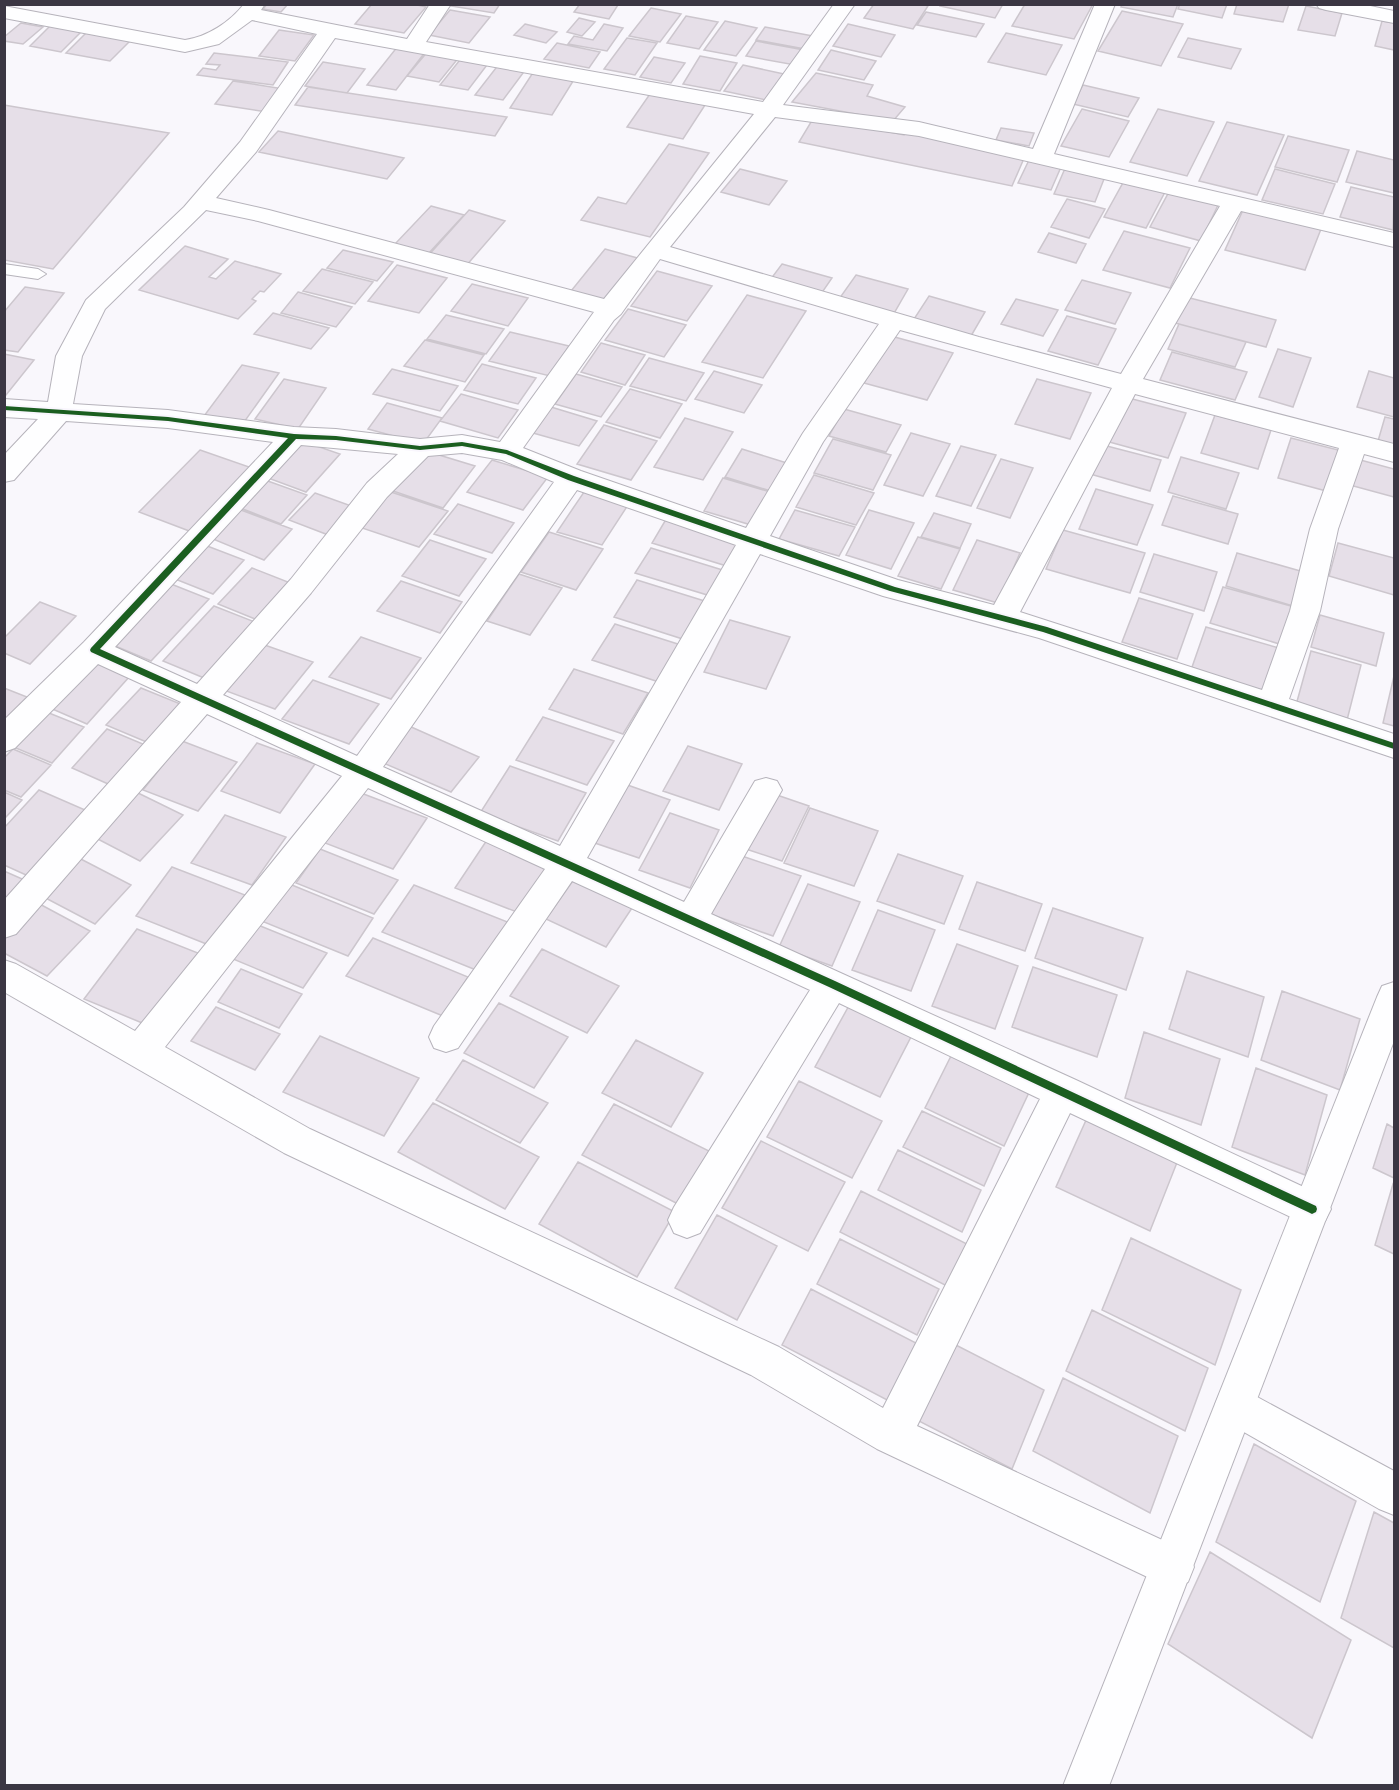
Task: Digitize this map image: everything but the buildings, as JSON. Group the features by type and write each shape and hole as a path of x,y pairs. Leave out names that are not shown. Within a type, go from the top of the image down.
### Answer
{"street":[{"path":"412,45 441,4"},
{"path":"507,452 655,250 769,110 845,4"},
{"path":"1041,157 1105,4"},
{"path":"1326,4 1395,16"},
{"path":"4,12 185,46 200,45 214,40 252,9 330,31 769,110 919,129 1395,240"},
{"path":"4,473 59,412 69,356 95,305 200,202 248,147 330,31"},
{"path":"1002,618 1127,385 1235,201"},
{"path":"200,202 261,215 612,309"},
{"path":"655,250 971,343 1395,453"},
{"path":"447,1037 567,863 812,439 895,319"},
{"path":"4,408 168,419 294,436 336,438 420,448 462,444 507,452 571,478 893,589 1044,629 1395,746"},
{"path":"4,740 94,650 294,436"},
{"path":"1272,705 1305,611 1324,529 1354,443"},
{"path":"4,924 301,586 377,490 420,448"},
{"path":"139,1053 363,772 571,478"},
{"path":"94,650 691,919 1312,1209"},
{"path":"691,919 766,790"},
{"path":"4,974 297,1141 765,1361 891,1435 1173,1567"},
{"path":"687,1220 832,984"},
{"path":"1086,1785 1395,997"},
{"path":"891,1435 1063,1091"},
{"path":"1235,1405 1395,1494"}],"lane":[{"path":"4,269 38,274"}],"cycle path":[{"path":"4,408 168,419 294,436 336,438 420,448 462,444 507,452 571,478 893,589 1044,629 1394,746"},
{"path":"294,436 94,650 832,984 1312,1209"}]}
